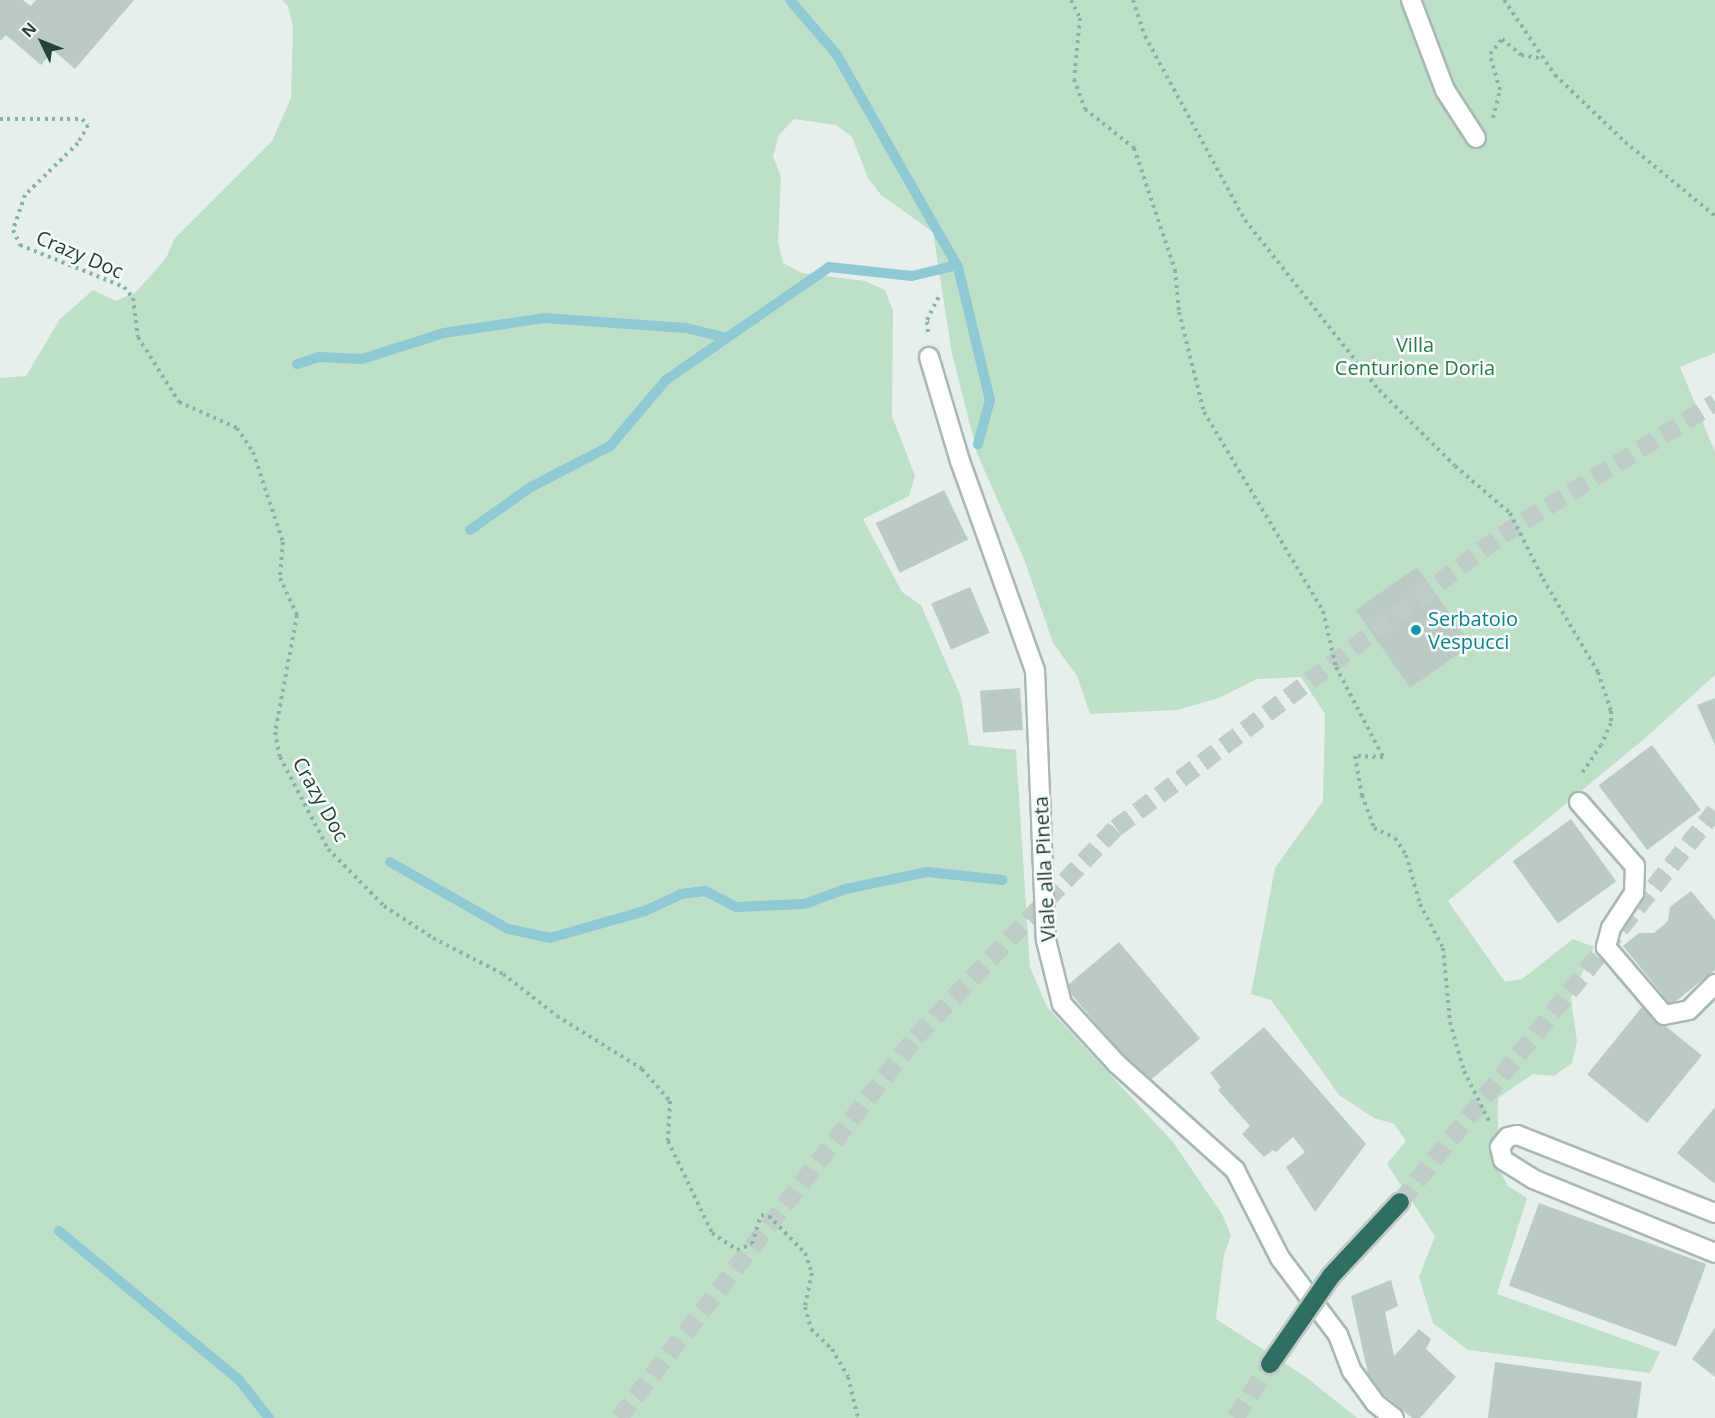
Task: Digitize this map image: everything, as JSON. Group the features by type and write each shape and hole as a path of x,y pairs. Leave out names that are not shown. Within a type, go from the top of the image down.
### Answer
{"highway":[{"path":"1270,1364 1331,1276 1400,1202"}],"street":[{"path":"1411,0 1445,90 1476,138"},
{"name":"Viale alla Pineta","path":"929,357 960,461 1035,670 1046,940 1062,1004 1117,1064 1235,1170 1280,1258 1338,1335 1352,1371 1376,1403 1394,1418"},
{"path":"1578,802 1635,866 1634,893 1611,928 1606,947 1664,1015 1689,1010 1715,984"},
{"path":"1715,1213 1525,1138 1508,1137 1500,1147 1503,1160 1533,1179 1715,1253"}],"path":[{"path":"1071,0 1080,18 1074,79 1085,109 1134,148 1175,270 1179,312 1204,412 1323,611 1336,667 1383,757 1355,756 1362,795 1374,828 1395,838 1406,855 1419,904 1443,948 1450,1022 1464,1071 1488,1120 1508,1137"},
{"path":"1133,0 1145,36 1245,220 1379,390 1455,466 1510,513 1543,579 1598,672 1611,711 1611,723 1601,745 1581,771 1574,797 1578,802"},
{"path":"1504,0 1544,59 1625,141 1715,216"},
{"path":"1476,138 1496,114 1500,90 1490,54 1502,39 1521,55 1544,59"},
{"name":"Crazy Doc","path":"0,119 82,119 88,125 78,143 25,195 13,230 20,245 124,287 133,298 138,337 179,402 237,428 253,452 283,542 280,578 297,615 274,732 280,757 328,849 384,906 433,938 502,974 557,1016 642,1069 670,1101 668,1141 712,1233 737,1250 752,1244 761,1215 769,1216 804,1253 812,1273 805,1307 811,1329 832,1349 848,1377 858,1418"},
{"path":"929,357 927,320 940,295"}],"green space":[{"name":"Villa Centurione Doria","path":"282,0 1715,0 1715,353 1680,367 1715,452 1715,675 1643,740 1448,901 1505,982 1522,979 1573,939 1594,947 1571,998 1577,1042 1572,1063 1554,1076 1533,1074 1498,1098 1498,1168 1508,1186 1527,1198 1497,1294 1660,1352 1650,1373 1468,1350 1433,1323 1419,1277 1435,1236 1387,1164 1406,1141 1394,1124 1374,1118 1339,1095 1271,1000 1251,994 1275,868 1323,801 1325,714 1301,677 1257,679 1219,698 1177,710 1090,714 1077,676 1053,643 1024,559 978,456 952,354 933,232 881,195 868,178 852,137 836,125 794,119 779,135 773,156 781,177 778,242 783,263 802,273 865,281 885,290 893,311 892,416 915,476 909,496 863,519 902,592 921,605 961,697 969,745 1016,750 1030,967 1047,1007 1173,1142 1222,1214 1231,1235 1224,1255 1216,1319 1306,1377 1357,1418 0,1418 0,378 26,376 60,319 93,290 116,301 136,292 166,258 175,238 272,141 291,98 293,27 288,6"}],"building":[{"path":"0,0 23,0 31,6 36,0 134,0 75,69 53,50 41,65 6,35 0,41"},
{"path":"944,490 968,539 900,573 876,523"},
{"name":"Serbatoio Vespucci","path":"1417,567 1471,645 1410,688 1356,610"},
{"path":"970,587 990,633 951,649 931,603"},
{"path":"1020,688 1023,730 983,733 980,691"},
{"path":"1715,698 1715,745 1697,705"},
{"path":"1652,745 1701,810 1647,850 1598,785"},
{"path":"1571,819 1616,881 1558,924 1513,861"},
{"path":"1691,891 1715,920 1715,970 1671,1005 1623,946 1639,933 1654,933 1668,921 1670,907"},
{"path":"1119,942 1200,1039 1146,1084 1065,987"},
{"path":"1642,1007 1702,1055 1647,1123 1587,1075"},
{"path":"1264,1027 1366,1144 1315,1212 1286,1167 1305,1152 1293,1137 1276,1152 1273,1150 1264,1157 1242,1134 1250,1126 1218,1090 1221,1087 1210,1073"},
{"path":"1715,1107 1715,1184 1677,1153"},
{"path":"1539,1203 1706,1264 1676,1347 1509,1286"},
{"path":"1391,1280 1398,1306 1385,1312 1394,1356 1419,1329 1431,1339 1426,1349 1456,1377 1420,1418 1412,1418 1370,1383 1351,1296"},
{"path":"1715,1328 1715,1377 1692,1359"},
{"path":"1495,1362 1642,1382 1637,1418 1488,1418"}],"waterway":[{"path":"790,0 837,55 958,267 990,400 978,444"},
{"path":"470,530 531,487 610,446 666,380 829,267 912,276 957,265"},
{"path":"297,364 319,357 362,359 444,333 544,318 686,328 727,338"},
{"path":"390,862 508,929 550,938 645,911 681,894 705,891 737,907 804,904 846,889 927,872 1003,880"},
{"path":"59,1231 240,1381 269,1418"}],"tunnel":[{"path":"619,1418 916,1037 1116,828 1502,535 1715,403"},
{"path":"1400,1202 1715,811"},
{"path":"1235,1418 1270,1364"}],"place":[{"name":"Serbatoio Vespucci","path":"1416,630"}]}
